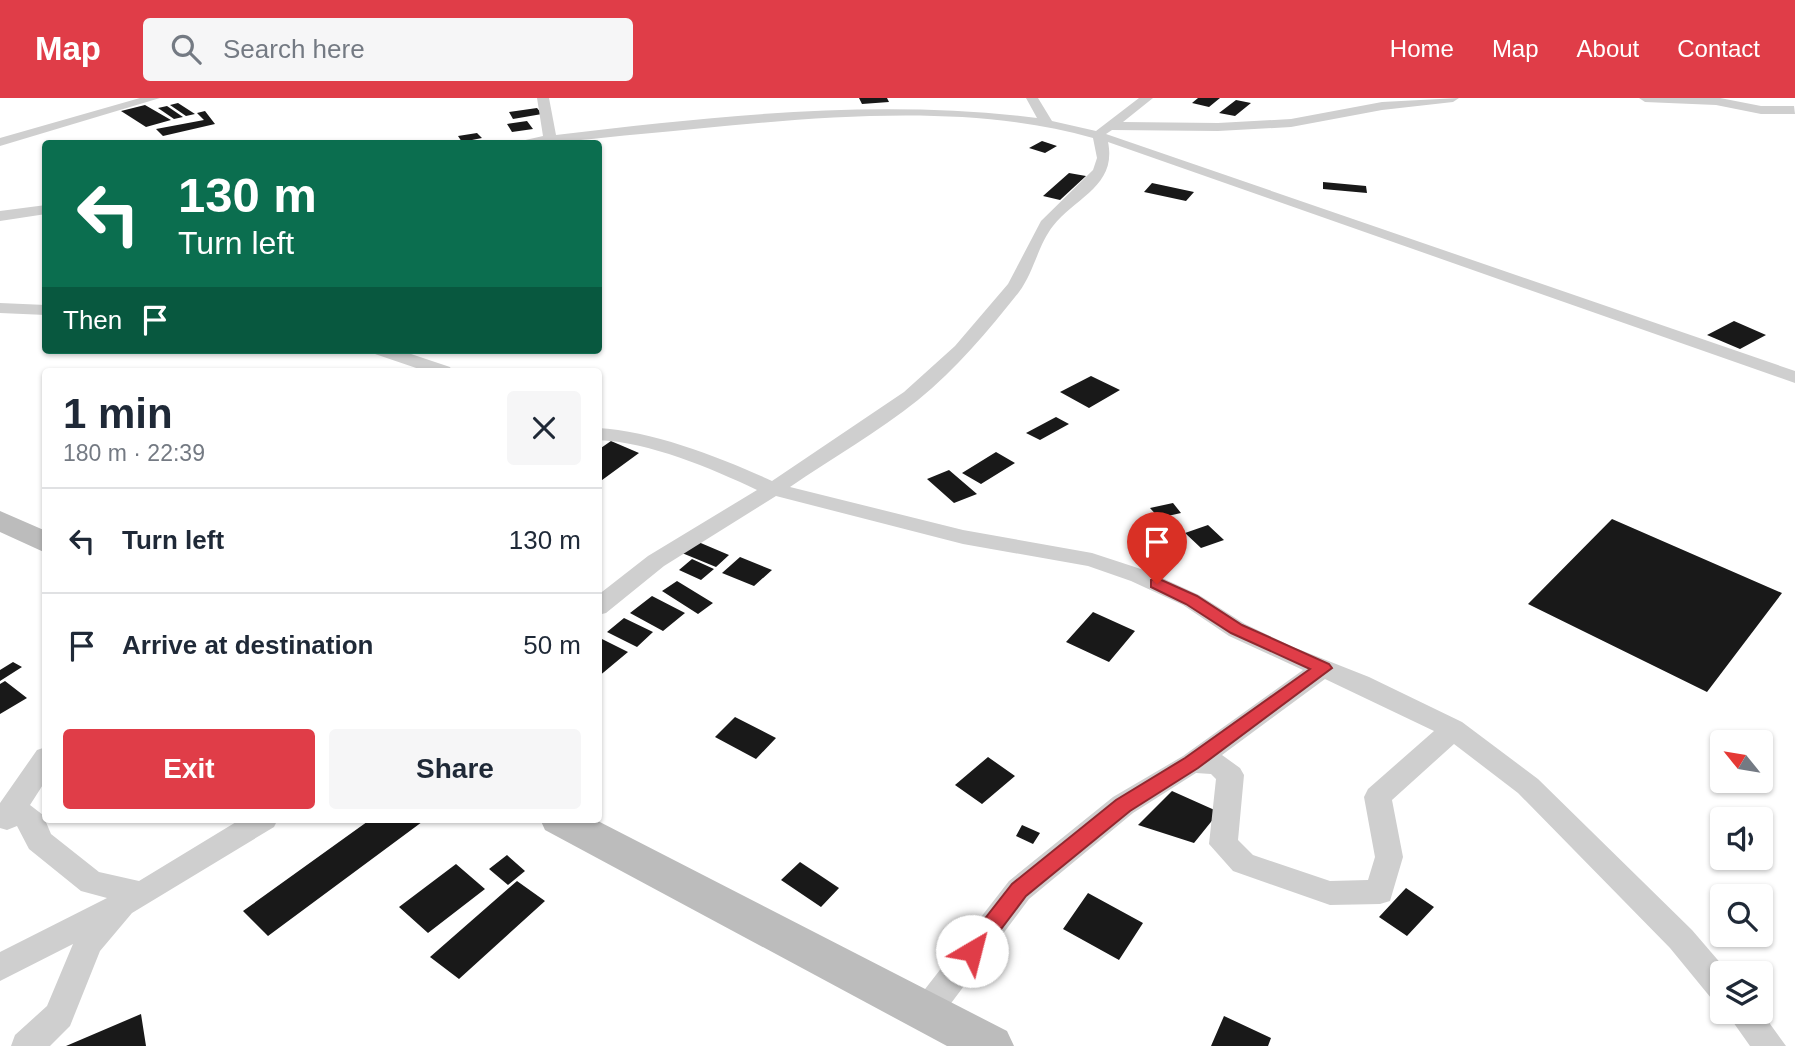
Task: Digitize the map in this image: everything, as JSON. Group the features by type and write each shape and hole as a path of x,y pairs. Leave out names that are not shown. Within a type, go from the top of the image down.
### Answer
{"street":[{"path":"0,142 154,98"},
{"path":"543,98 550,139"},
{"path":"1032,98 1046,122"},
{"path":"1104,130 1147,98"},
{"path":"543,140 831,116 901,115 1046,122 1104,130 1218,127 1291,123 1382,106 1453,98"},
{"path":"1645,98 1716,102 1761,110 1795,111 1790,98"},
{"path":"1104,130 1795,377"},
{"path":"602,604 656,561 773,489 911,396 961,350 1015,286 1046,224 1084,190 1100,170 1104,158 1104,130"},
{"path":"0,216 42,210"},
{"path":"0,308 42,310"},
{"path":"393,354 434,368"},
{"path":"602,434 619,435 725,467 773,489 963,537 1104,564 1139,576 1191,600 1237,629 1360,683 1453,729 1528,786 1681,939 1710,974"},
{"path":"0,520 42,542"},
{"path":"926,1012 1019,890 1123,806 1192,763 1323,668"},
{"path":"1192,763 1217,764 1230,775 1223,844 1243,863 1330,893 1380,892 1389,857 1378,796 1453,729"},
{"path":"27,1046 60,1016 88,944 133,891 91,882 39,841 33,823 5,818 42,763"},
{"path":"0,967 155,887 258,823"},
{"path":"567,823 991,1046"},
{"path":"1752,1024 1770,1046"}],"building":[{"path":"859,98 887,98 889,102 862,104"},
{"path":"1198,98 1220,98 1209,107 1192,103"},
{"path":"1236,100 1251,103 1235,116 1219,113"},
{"path":"178,103 195,114 186,116 170,105"},
{"path":"145,105 171,120 146,127 121,111"},
{"path":"167,106 183,117 174,119 158,108"},
{"path":"537,108 542,114 513,119 509,112"},
{"path":"205,111 215,124 163,136 156,129 204,120 197,113"},
{"path":"527,121 533,129 512,132 507,124"},
{"path":"477,133 482,138 461,140 458,136"},
{"path":"1042,141 1057,146 1045,153 1029,148"},
{"path":"1069,173 1086,176 1060,200 1043,196"},
{"path":"1323,182 1366,186 1367,193 1323,189"},
{"path":"1152,183 1194,192 1186,201 1144,192"},
{"path":"1734,321 1766,335 1740,349 1707,335"},
{"path":"1091,376 1120,390 1089,408 1060,392"},
{"path":"1056,417 1069,424 1040,440 1026,433"},
{"path":"611,441 639,453 602,480 602,447"},
{"path":"996,452 1015,463 981,484 962,473"},
{"path":"949,470 977,494 954,503 927,479"},
{"path":"1173,503 1181,513 1159,518 1150,508"},
{"path":"1612,519 1782,593 1707,692 1528,604"},
{"path":"1208,525 1224,540 1201,548 1185,533"},
{"path":"696,541 729,555 716,567 682,553"},
{"path":"740,557 772,570 754,586 722,573"},
{"path":"692,559 714,569 701,580 679,570"},
{"path":"677,581 713,603 698,614 662,591"},
{"path":"652,596 685,613 663,631 630,613"},
{"path":"1093,612 1135,631 1109,662 1066,642"},
{"path":"624,618 653,632 637,647 607,632"},
{"path":"602,639 628,652 602,674"},
{"path":"13,662 22,667 0,681 0,670"},
{"path":"5,681 27,698 0,714 0,684"},
{"path":"735,717 776,738 756,759 715,737"},
{"path":"988,757 1015,776 982,804 955,785"},
{"path":"1172,791 1219,812 1194,843 1138,825"},
{"path":"365,823 421,823 268,936 243,911"},
{"path":"1022,825 1040,833 1033,844 1016,836"},
{"path":"507,855 525,871 508,885 489,869"},
{"path":"800,862 839,888 821,907 781,880"},
{"path":"456,864 485,889 428,933 399,907"},
{"path":"517,881 545,901 459,979 430,957"},
{"path":"1406,888 1434,907 1407,936 1379,917"},
{"path":"1088,893 1143,923 1119,960 1063,929"},
{"path":"141,1014 146,1046 66,1046"},
{"path":"1224,1016 1271,1038 1268,1046 1211,1046"}],"route":[{"path":"972,951 1019,890 1123,806 1192,763 1323,668 1284,653 1237,629 1191,600 1157,584"}]}
